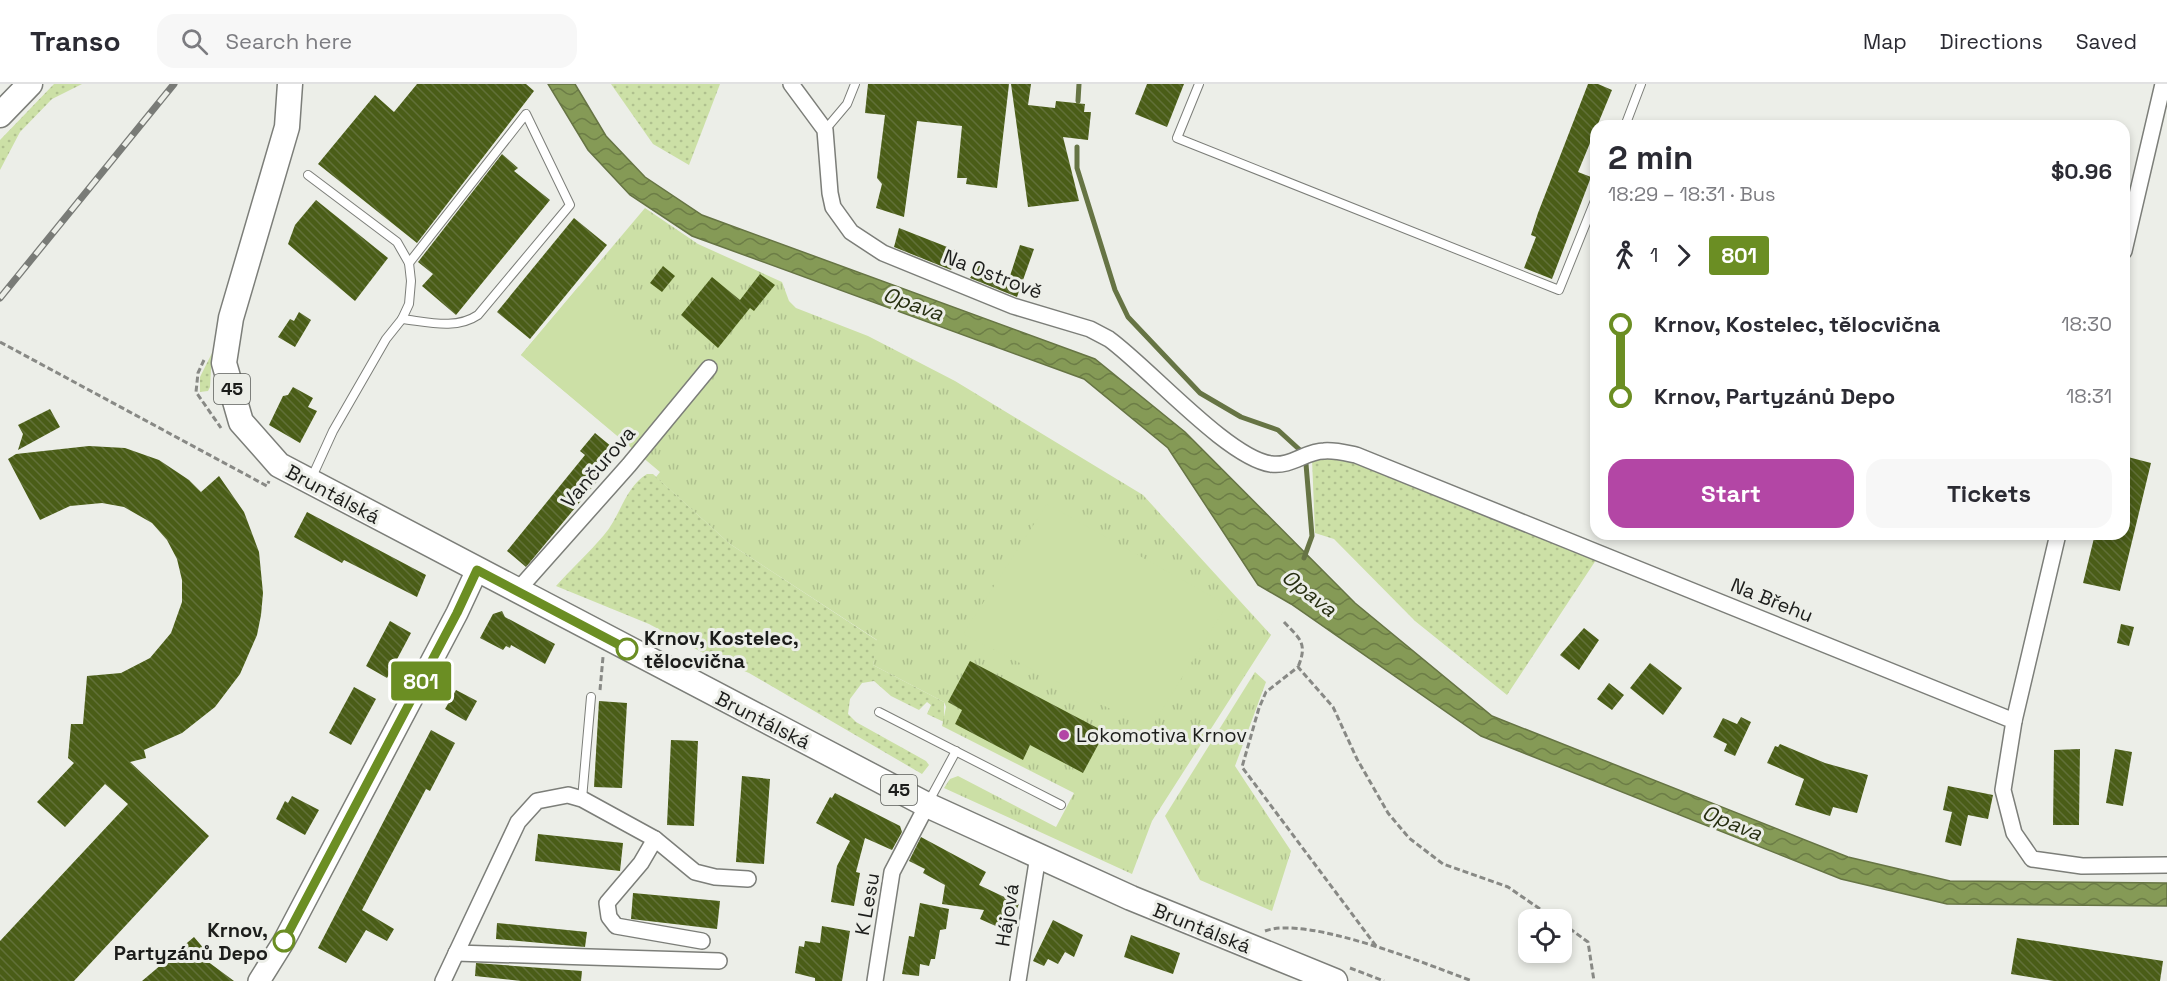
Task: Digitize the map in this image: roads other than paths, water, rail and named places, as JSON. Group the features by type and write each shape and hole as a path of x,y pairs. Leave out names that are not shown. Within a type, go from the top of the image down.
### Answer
{"main road":[{"path":"0,115 30,84"},
{"name":"Bruntálská","path":"291,84 287,127 231,318 224,363 241,422 279,465 927,805 1142,903 1339,973"}],"street":[{"path":"791,84 825,130"},
{"path":"2130,226 2163,84"},
{"name":"Na Ostrově","path":"825,130 833,207 851,232 883,253 1013,306 1090,329 1109,339 1214,431 1249,455"},
{"name":"Vančurova","path":"517,591 628,465 709,368"},
{"name":"Na Břehu","path":"1249,455 1270,464 1294,462 1323,451 1356,455 2014,721"},
{"path":"2057,540 2014,721 2003,790 2014,833 2032,859 2082,866 2167,865"},
{"path":"259,981 284,941 457,613 477,570"},
{"path":"443,981 518,822 537,801 568,795 582,799 655,839 695,872 715,877 748,879"},
{"name":"K Lesu","path":"875,981 892,872 927,805"},
{"path":"655,839 641,863 607,903 609,917 616,926 702,941"},
{"name":"Hájová","path":"1018,981 1038,856"},
{"path":"456,953 719,961"}],"lane":[{"path":"825,130 847,104 855,84"},
{"path":"1199,84 1177,138 1559,290 1590,213"},
{"path":"1626,120 1641,84"},
{"path":"402,320 466,323 478,315 570,205 526,114 408,263"},
{"path":"308,175 397,242 408,263 409,304 402,320 386,339 333,431 310,481"},
{"path":"582,799 591,697"},
{"path":"879,712 1061,806"},
{"path":"927,805 956,751"}],"water":[{"name":"Opava","path":"548,84 575,84 606,136 645,177 702,215 1095,359 1185,432 1355,603 1492,716 1848,857 1950,881 2167,883 2167,906 1947,904 1841,879 1481,736 1291,604 1258,585 1168,448 1084,379 692,236 630,195 588,150"}],"waterway":[{"path":"1078,101 1079,84"},
{"path":"1077,147 1077,168 1115,290 1128,317 1200,393 1241,417 1278,430 1301,451 1306,464 1312,536 1304,558"}],"railway":[{"path":"0,298 174,84"}],"place":[{"name":"Krnov, Kostelec, tělocvična","path":"627,649"},
{"name":"Lokomotiva Krnov","path":"1064,735"},
{"name":"Krnov, Partyzánů Depo","path":"284,941"}]}
